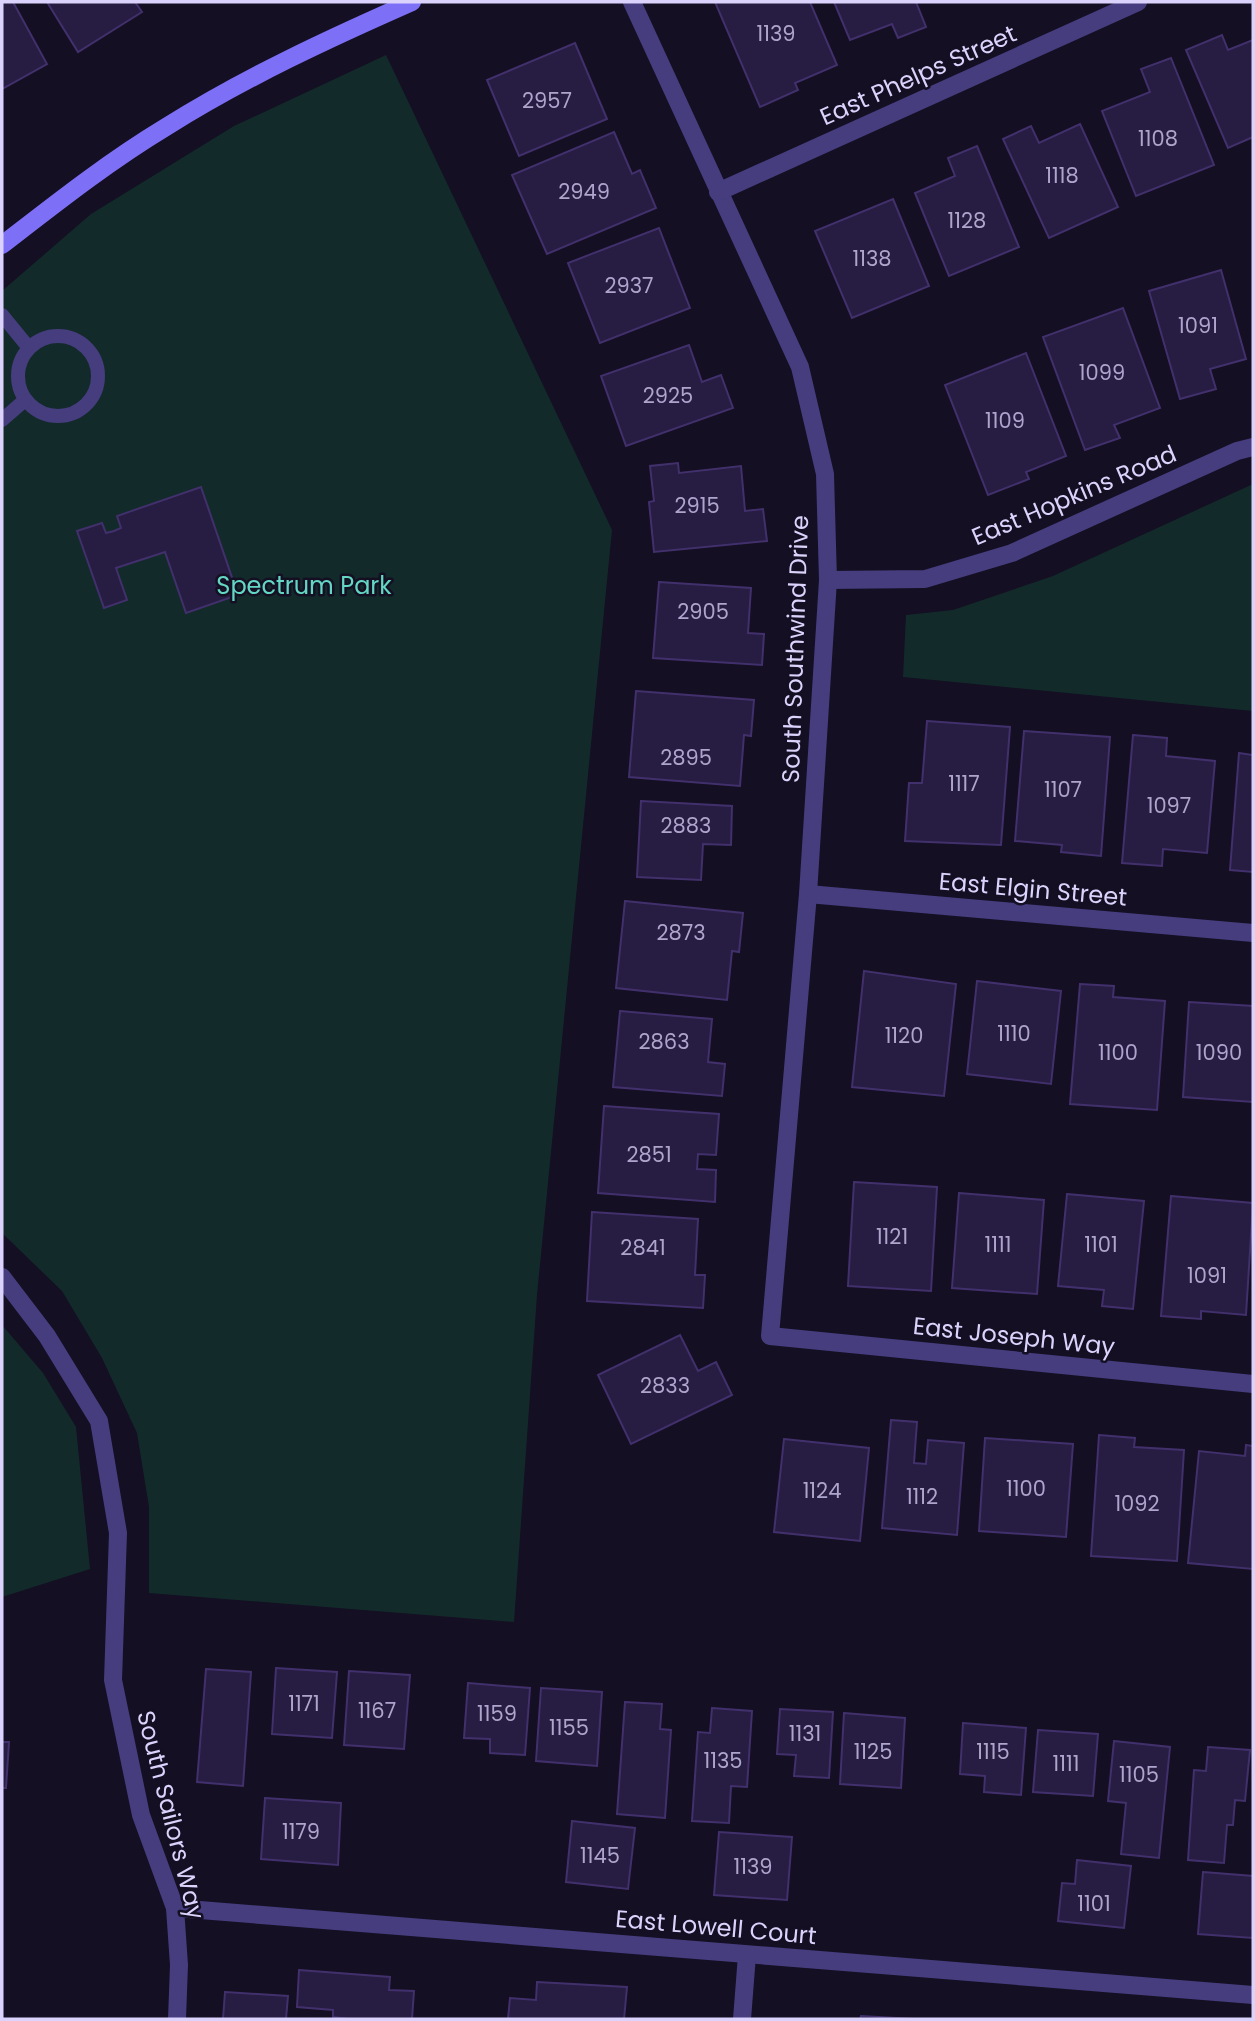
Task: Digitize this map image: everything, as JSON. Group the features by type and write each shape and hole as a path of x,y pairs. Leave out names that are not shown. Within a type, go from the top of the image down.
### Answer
{"street":[{"path":"2,245 88,179 166,127 298,53 412,2"},
{"name":"South Southwind Drive","path":"632,2 800,367 825,474 828,580 808,894 770,1336"},
{"name":"East Phelps Street","path":"718,192 1138,2"},
{"name":"East Hopkins Road","path":"828,580 925,579 1012,553 1237,451 1253,447"},
{"name":"East Elgin Street","path":"808,894 1253,933"},
{"name":"South Sailors Way","path":"2,1277 47,1336 99,1421 118,1533 113,1681 141,1815 175,1908 179,1965 177,2019"},
{"name":"East Joseph Way","path":"770,1336 1253,1384"},
{"name":"East Lowell Court","path":"175,1908 1253,1995"},
{"path":"742,2019 747,1955"}],"lane":[{"path":"2,315 29,348"},
{"path":"68,336 91,351 99,375 92,399 71,414 46,415 25,400 18,373 29,348 40,340 68,336"},
{"path":"2,420 25,400"}],"green space":[{"name":"Spectrum Park","path":"386,55 612,530 537,1295 514,1622 149,1593 149,1507 137,1433 102,1358 62,1291 2,1233 2,291 91,214 234,126"},
{"path":"1253,484 1253,711 903,677 906,615 953,610 1053,576"},
{"path":"2,1325 43,1373 76,1427 90,1569 2,1597"}],"building":[{"path":"2,2 13,2 47,64 2,89"},
{"path":"47,2 135,2 142,12 78,52"},
{"path":"715,2 810,2 837,65 795,83 798,90 760,107"},
{"path":"834,2 916,2 926,27 898,38 892,24 850,40"},
{"path":"1222,35 1228,50 1253,40 1253,137 1228,148 1186,50"},
{"path":"575,43 607,119 519,156 487,80"},
{"path":"1171,58 1214,165 1136,196 1102,111 1150,92 1141,69"},
{"path":"1080,124 1118,207 1049,238 1003,139 1031,126 1039,143"},
{"path":"614,132 632,174 640,170 656,208 547,254 512,175"},
{"path":"977,146 1019,247 949,276 915,193 955,176 948,158"},
{"path":"893,199 929,286 852,318 815,231"},
{"path":"659,228 690,308 600,343 568,263"},
{"path":"1221,270 1246,359 1210,369 1216,389 1180,399 1149,291"},
{"path":"1123,308 1160,408 1114,425 1120,438 1085,450 1043,337"},
{"path":"689,345 702,382 721,375 733,408 626,446 601,376"},
{"path":"1026,353 1066,456 1026,472 1029,479 988,495 945,385"},
{"path":"678,463 679,473 741,466 745,511 763,509 767,541 654,552 649,502 654,501 650,466"},
{"path":"201,487 238,595 186,613 165,552 116,568 127,600 104,608 77,531 102,523 106,533 114,531 121,528 117,516"},
{"path":"659,582 751,588 748,633 764,634 762,665 653,658"},
{"path":"636,691 754,700 751,736 744,735 740,786 629,777"},
{"path":"927,721 1010,727 1001,845 905,841 909,783 922,783"},
{"path":"1024,731 1110,737 1101,856 1061,852 1062,845 1015,841"},
{"path":"1133,735 1167,738 1166,756 1215,761 1207,853 1163,849 1162,866 1122,863"},
{"path":"1239,753 1253,755 1253,872 1230,870"},
{"path":"641,801 732,806 731,845 703,844 701,880 637,877"},
{"path":"625,901 743,913 739,952 732,951 727,1000 616,988"},
{"path":"864,971 956,984 944,1096 852,1087"},
{"path":"977,981 1061,991 1051,1084 967,1074"},
{"path":"1080,984 1114,986 1113,997 1165,1001 1157,1110 1070,1104"},
{"path":"1189,1002 1253,1006 1253,1102 1183,1097"},
{"path":"620,1011 712,1019 708,1062 725,1064 722,1096 613,1087"},
{"path":"604,1106 719,1114 716,1155 698,1154 697,1169 716,1170 715,1202 598,1193"},
{"path":"854,1182 937,1187 931,1291 848,1286"},
{"path":"959,1193 1044,1200 1037,1294 952,1288"},
{"path":"1067,1194 1144,1201 1133,1309 1102,1306 1104,1290 1058,1286"},
{"path":"1171,1196 1253,1203 1246,1315 1201,1311 1201,1319 1161,1316"},
{"path":"592,1212 698,1219 695,1275 705,1275 703,1308 587,1301"},
{"path":"680,1335 698,1371 716,1362 732,1395 631,1444 598,1375"},
{"path":"891,1420 917,1422 914,1463 926,1464 928,1440 964,1443 957,1535 882,1528"},
{"path":"1099,1435 1135,1438 1134,1447 1184,1450 1177,1561 1091,1556"},
{"path":"985,1438 1073,1444 1066,1537 979,1531"},
{"path":"784,1439 869,1448 860,1541 774,1532"},
{"path":"1246,1445 1253,1446 1253,1569 1188,1563 1199,1451 1245,1456"},
{"path":"276,1668 337,1672 332,1738 272,1734"},
{"path":"206,1669 251,1672 243,1786 197,1782"},
{"path":"349,1671 410,1675 404,1749 344,1745"},
{"path":"468,1683 530,1688 525,1755 490,1753 490,1739 464,1738"},
{"path":"541,1688 602,1692 597,1766 536,1761"},
{"path":"625,1702 662,1704 660,1729 671,1730 665,1818 617,1814"},
{"path":"712,1708 752,1711 747,1787 731,1786 729,1823 692,1821 698,1732 710,1733"},
{"path":"780,1709 833,1712 829,1778 794,1776 796,1755 777,1754"},
{"path":"844,1713 905,1718 901,1788 840,1784"},
{"path":"963,1723 1026,1728 1021,1795 984,1792 985,1776 960,1774"},
{"path":"1038,1730 1098,1734 1093,1796 1033,1792"},
{"path":"1114,1741 1170,1747 1159,1858 1121,1854 1126,1803 1108,1801"},
{"path":"2,1742 9,1742 6,1788 2,1788"},
{"path":"1208,1747 1250,1750 1245,1801 1235,1800 1233,1825 1227,1825 1224,1863 1188,1860 1194,1770 1206,1771"},
{"path":"265,1798 341,1803 338,1865 261,1859"},
{"path":"572,1821 635,1828 628,1889 566,1882"},
{"path":"719,1832 792,1837 787,1900 714,1895"},
{"path":"1077,1860 1131,1866 1124,1928 1058,1921 1062,1883 1075,1884"},
{"path":"1203,1872 1253,1876 1253,1938 1198,1934"},
{"path":"299,1970 390,1977 389,1990 414,1991 412,2019 349,2019 333,2017 333,2010 297,2007"},
{"path":"537,1982 627,1987 624,2019 508,2019 510,1998 536,2000"},
{"path":"225,1992 288,1996 286,2019 223,2019"},
{"path":"861,2016 915,2019 860,2019"}]}
